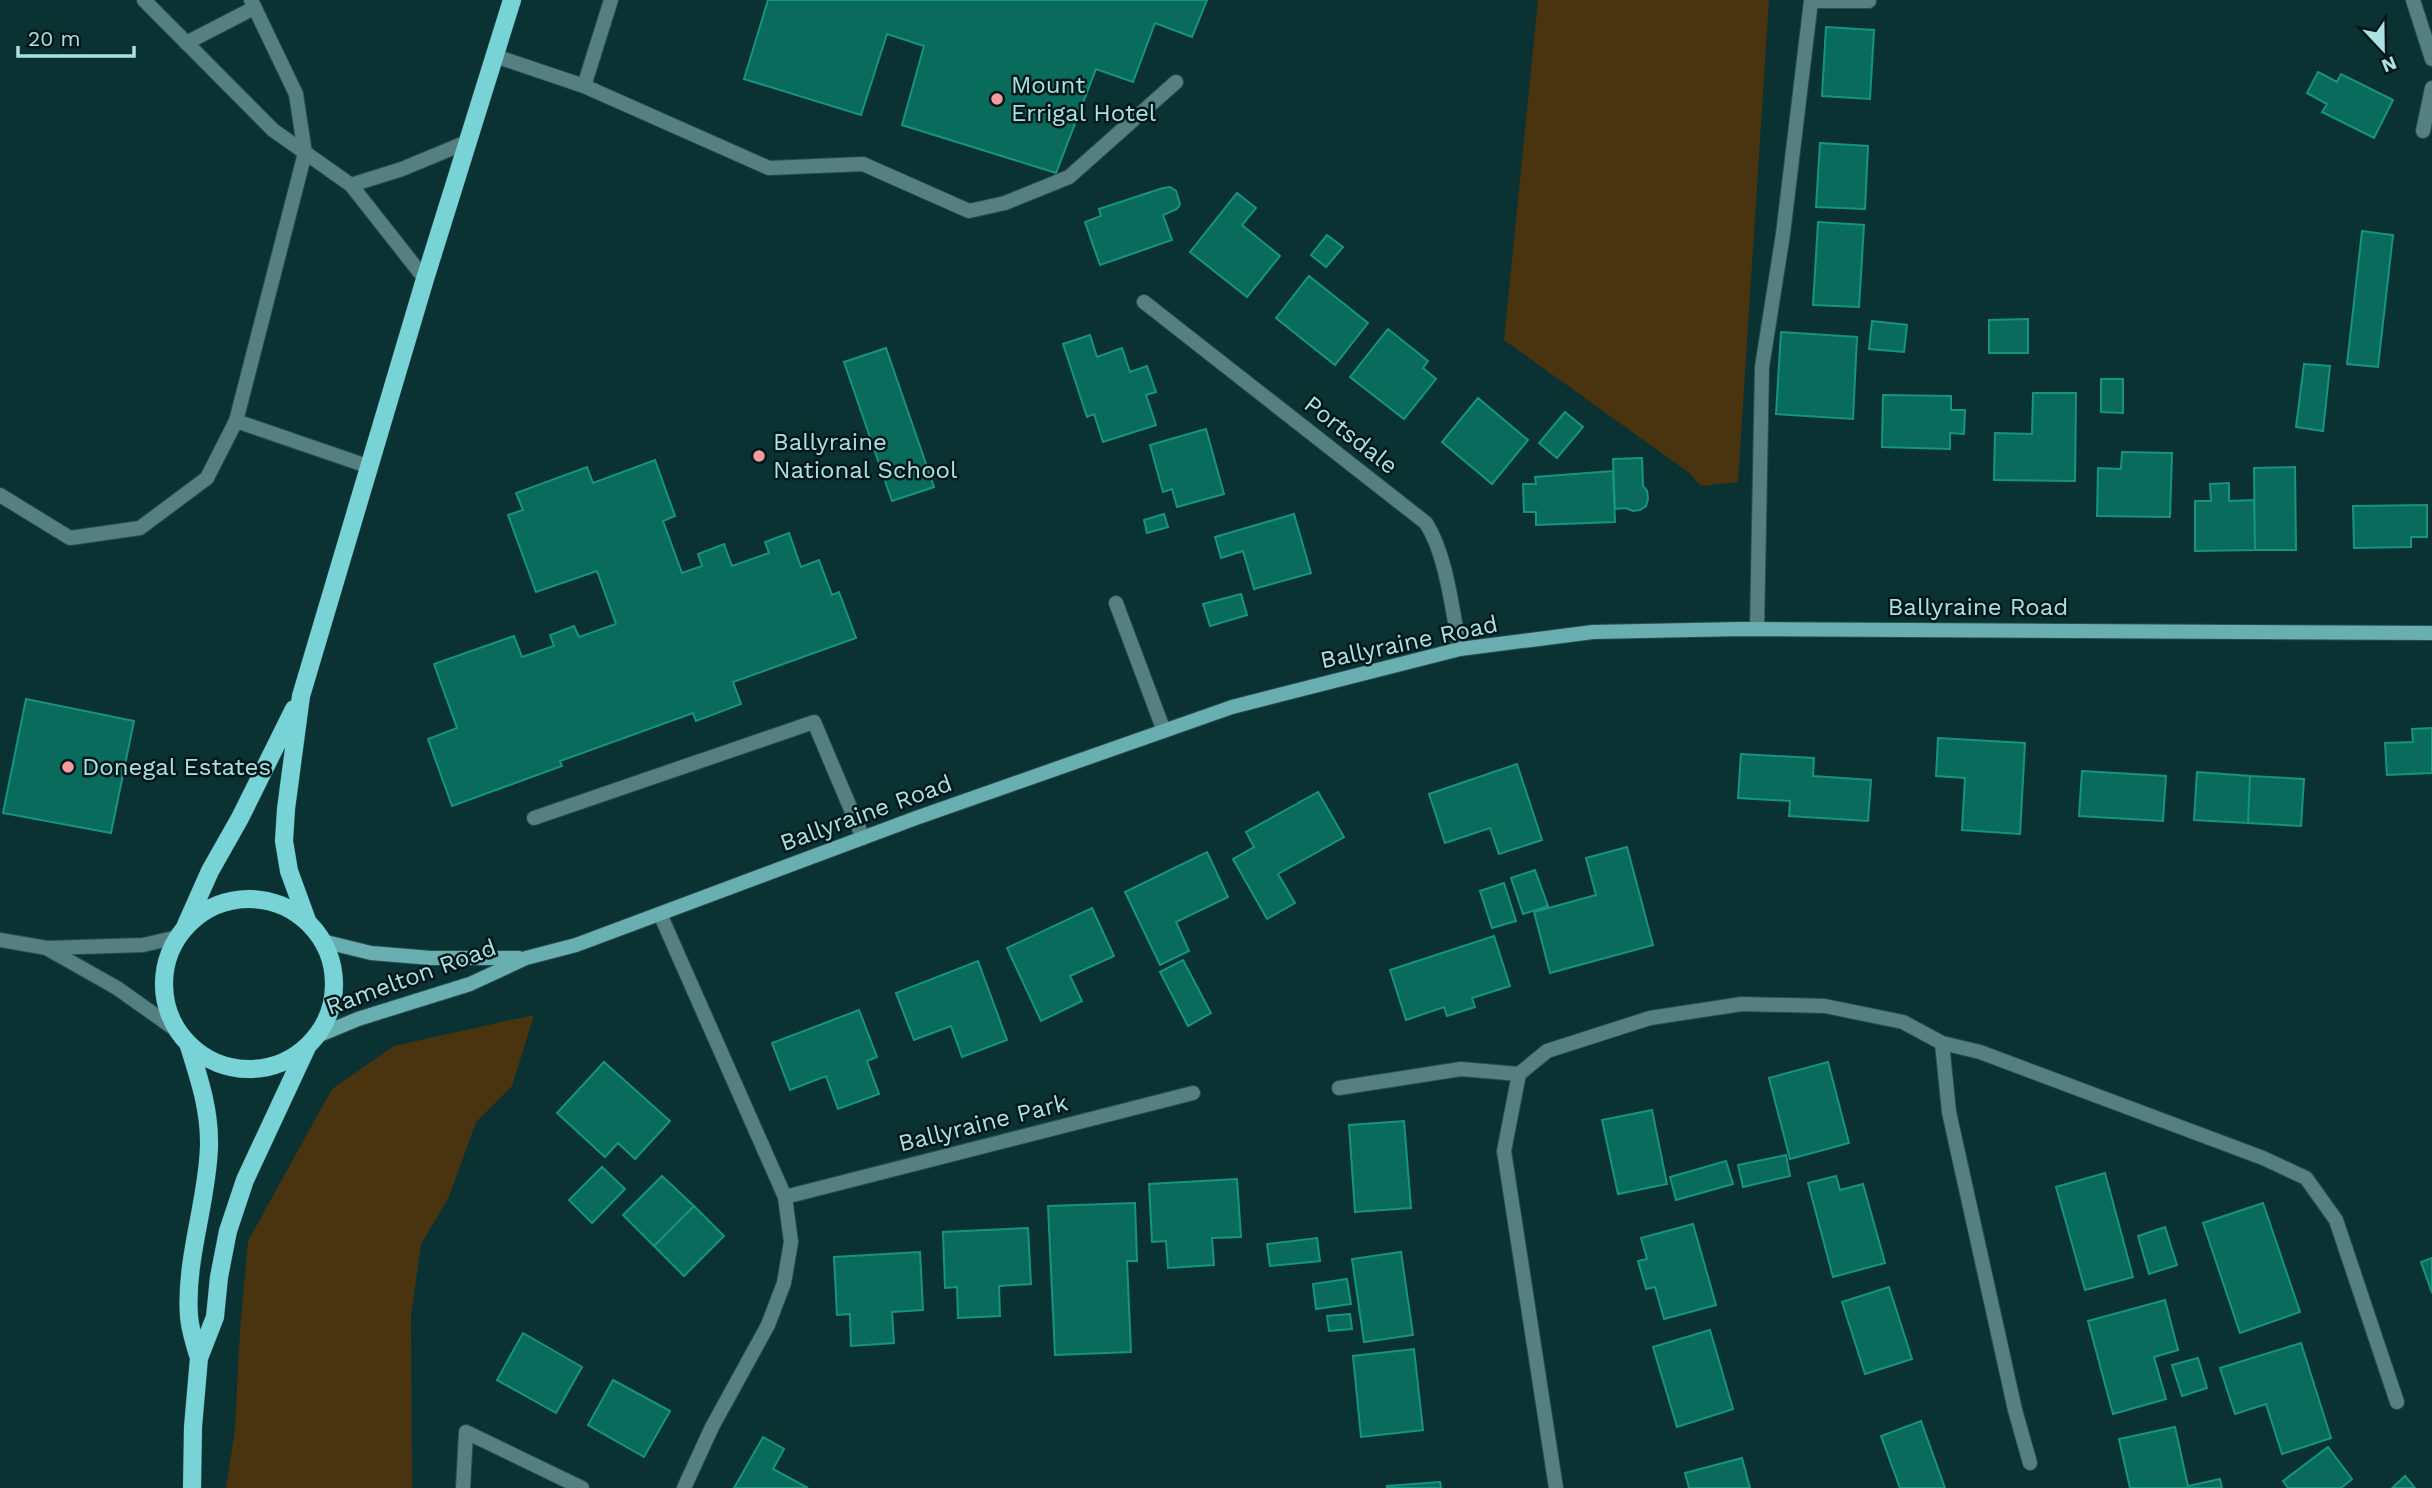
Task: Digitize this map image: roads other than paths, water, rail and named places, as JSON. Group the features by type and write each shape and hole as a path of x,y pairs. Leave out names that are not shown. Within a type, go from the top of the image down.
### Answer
{"main road":[{"path":"308,923 289,871 284,841 301,696 425,279 512,0"},
{"name":"Ballyraine Road","path":"526,958 576,945 863,838 1232,707 1460,649 1593,632 1757,629 2432,633"},
{"path":"199,1358 189,1319 190,1280 205,1184 209,1147 208,1115 205,1095 183,1038 169,1013 164,990 167,961 209,871 240,818 301,696"},
{"path":"181,934 197,917 226,902 249,899 281,905 308,923 323,941 330,958 334,989 329,1013 313,1040 246,1180 228,1231 215,1317 199,1358 193,1427 192,1488"},
{"name":"Ramelton Road","path":"323,941 371,953 431,958 526,958"},
{"name":"Ramelton Road","path":"313,1040 358,1019 470,984 526,958"},
{"path":"183,1038 210,1060 236,1068 252,1069 282,1062 313,1040"}],"street":[{"path":"144,0 273,130 351,185 425,279"},
{"path":"584,86 611,0"},
{"path":"2413,0 2432,59"},
{"path":"1757,629 1762,367 1783,234 1811,1 1869,1"},
{"path":"0,495 69,538 139,528 207,478 236,421 304,153 296,94 253,4 187,43"},
{"path":"495,56 584,86 769,168 863,164 968,211 1006,203 1069,177 1176,82"},
{"path":"2423,131 2432,88"},
{"path":"351,185 402,169 467,142"},
{"name":"Portsdale","path":"1144,302 1426,523 1433,534 1443,570 1460,649"},
{"path":"236,421 370,467"},
{"path":"1116,603 1164,731"},
{"path":"534,818 814,722 863,838"},
{"path":"660,914 785,1197 791,1242 784,1283 768,1325 712,1427 684,1488"},
{"path":"0,940 47,948 143,945 181,934"},
{"path":"47,948 117,988 183,1038"},
{"path":"1556,1488 1503,1151 1520,1074 1548,1051 1650,1018 1742,1004 1825,1006 1903,1022 1942,1043 1980,1052 2263,1158 2306,1178 2336,1220 2397,1402"},
{"path":"1942,1043 1949,1112 2015,1409 2030,1463"},
{"path":"1339,1088 1461,1069 1520,1074"},
{"name":"Ballyraine Park","path":"785,1197 1193,1093"},
{"path":"463,1488 466,1432 582,1488"}],"place":[{"name":"Mount Errigal Hotel","path":"997,99"},
{"name":"Ballyraine National School","path":"759,456"},
{"name":"Donegal Estates","path":"68,767"}]}
